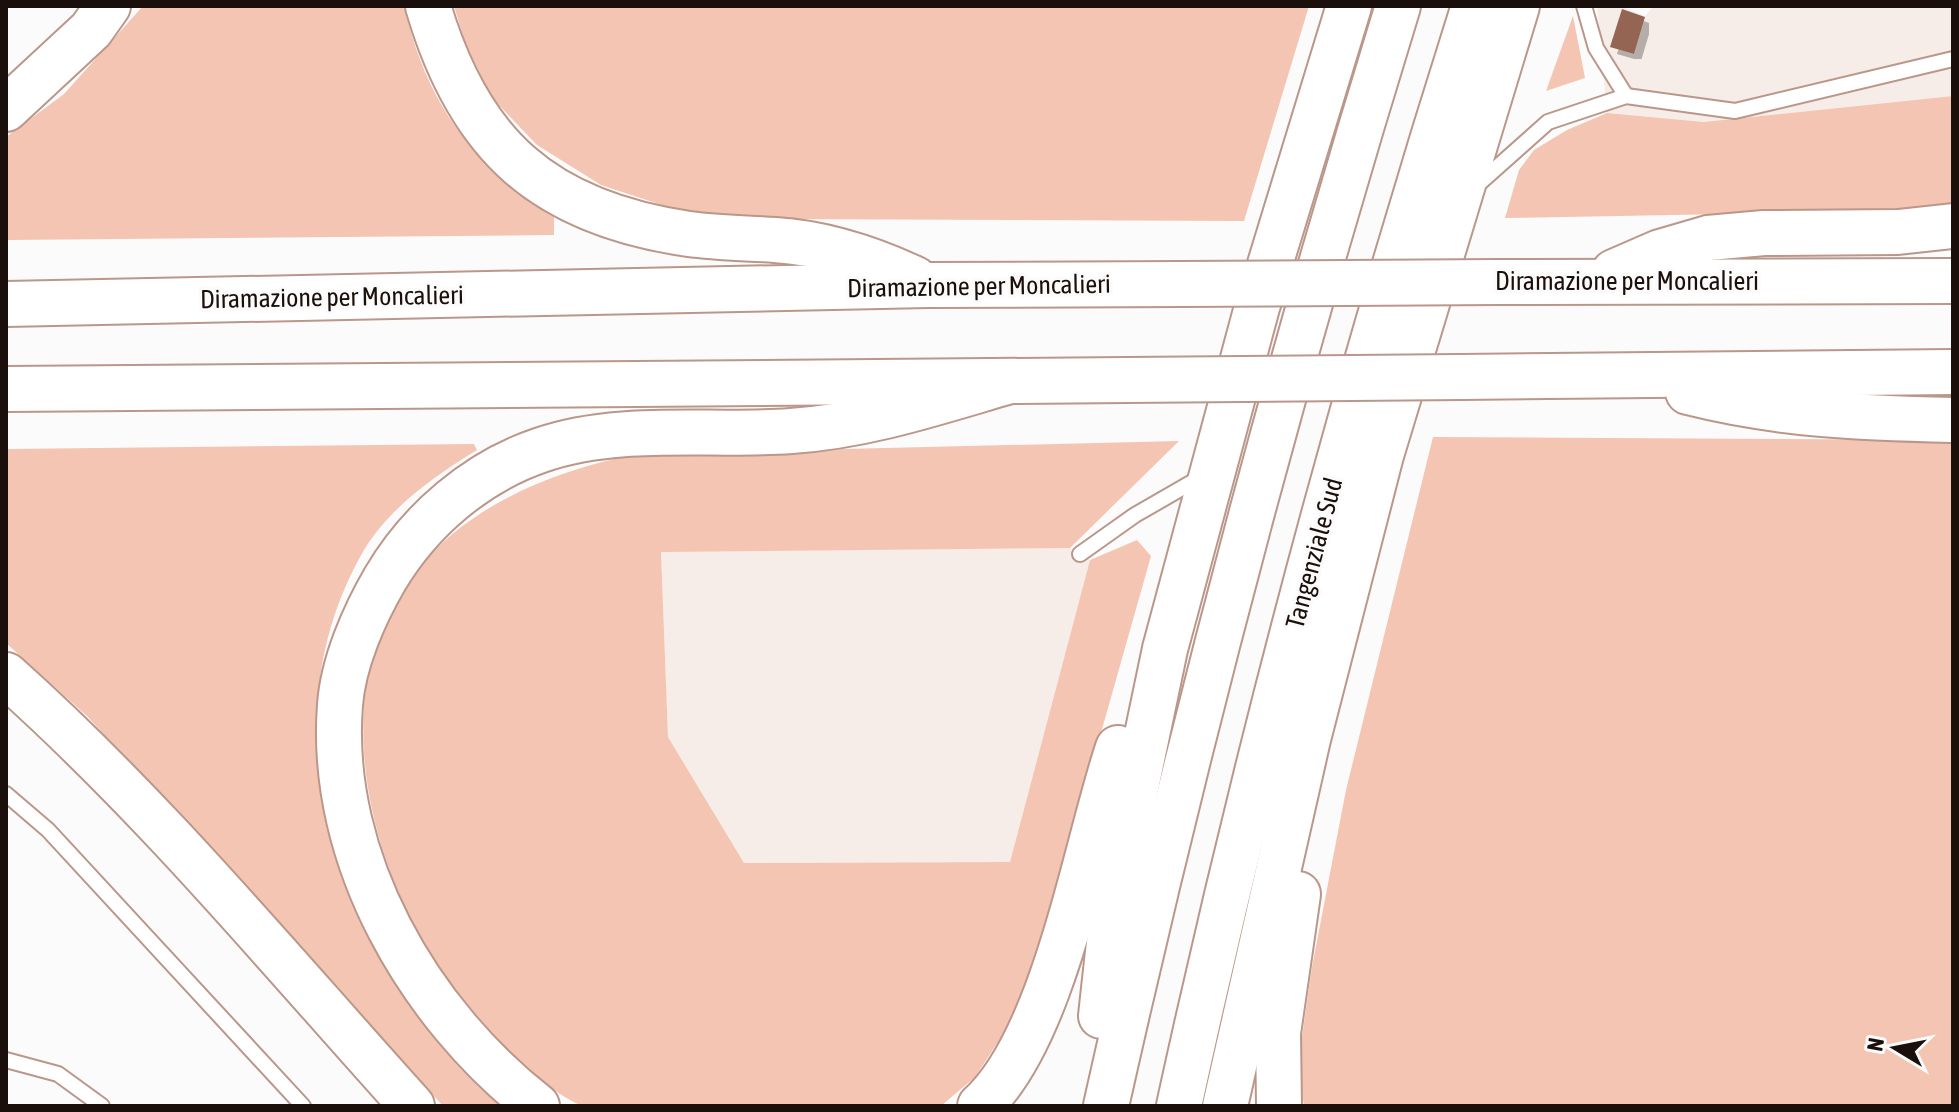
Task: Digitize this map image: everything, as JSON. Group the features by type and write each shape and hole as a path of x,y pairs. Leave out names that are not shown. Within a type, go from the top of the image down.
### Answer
{"highway":[{"path":"6,109 80,41 108,6"},
{"path":"428,6 442,55 475,115 514,162 550,189 592,210 645,227 826,247 872,259 928,285"},
{"path":"1094,1106 1115,888 1165,649 1257,307 1349,6"},
{"path":"1106,1106 1196,722 1260,476 1335,209 1398,6"},
{"name":"Tangenziale Sud","path":"1179,1106 1265,732 1413,196 1474,6"},
{"path":"1225,1106 1308,739 1381,455 1517,6"},
{"path":"1493,83 1538,6"},
{"path":"1597,279 1660,252 1708,238 1764,233 1898,232 1953,226"},
{"name":"Diramazione per Moncalieri","path":"6,304 928,285 1597,279 1953,281"},
{"path":"6,389 1953,372"},
{"path":"1624,376 1774,411 1831,418 1953,420"},
{"path":"537,1106 473,1049 417,979 391,936 365,868 347,805 339,746 340,702 351,656 372,601 397,559 427,522 455,497 498,468 542,450 629,436 793,431 862,422 1010,381"},
{"path":"980,1106 1011,1066 1056,966 1098,807 1124,729 1165,649"},
{"path":"6,675 66,728 211,882 412,1106"},
{"path":"1279,1106 1278,1033 1308,815 1308,739"}],"lane":[{"path":"1584,6 1596,48 1626,96"},
{"path":"1456,203 1548,122 1626,96 1735,111 1953,59"},
{"path":"1080,554 1135,515 1212,471"},
{"path":"6,794 48,830 303,1106"},
{"path":"6,1060 58,1074 102,1106"}],"shaded area":[{"path":"143,6 404,6 425,72 456,127 475,152 498,174 554,215 554,235 6,240 6,137 64,94"},
{"path":"454,6 1309,6 1244,221 769,219 683,212 601,185 537,145 492,98 465,43"},
{"path":"1597,6 1619,6 1645,16 1654,6 1953,6 1953,96 1704,122 1607,113"},
{"path":"1573,16 1585,78 1546,91"},
{"path":"1953,96 1953,210 1505,218 1519,170 1534,150 1567,130 1607,113 1704,122"},
{"path":"1433,437 1953,440 1953,1106 1304,1106 1298,1065 1312,967 1346,790"},
{"path":"1179,441 1070,548 661,552 668,737 744,863 1010,862 1090,560 1137,540 1151,556 1037,959 1009,1025 975,1077 941,1106 608,1108 580,1105 548,1086 516,1057 472,1010 444,974 402,901 382,848 369,794 363,724 371,663 391,609 422,564 463,525 514,495 572,471 637,454"},
{"path":"474,444 477,450 400,506 364,550 332,622 318,698 319,774 334,849 361,922 399,990 446,1052 500,1106 443,1106 87,716 6,643 6,449"},
{"path":"1070,548 1090,560 1010,862 744,863 668,737 661,551"}],"building":[{"path":"1622,9 1645,17 1634,54 1610,47"}]}
